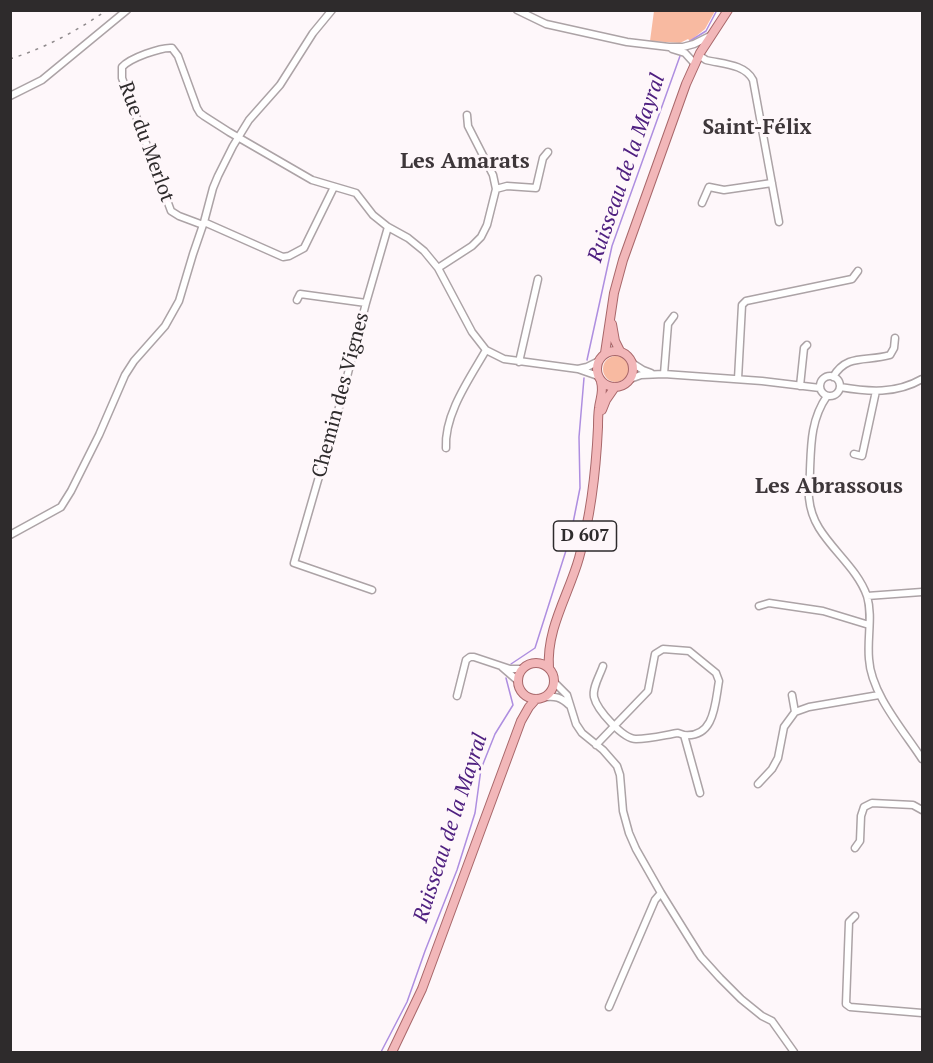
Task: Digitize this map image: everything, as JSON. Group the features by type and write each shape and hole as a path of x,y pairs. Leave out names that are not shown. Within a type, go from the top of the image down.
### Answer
{"main road":[{"path":"605,353 614,293 623,260 686,84 728,10"},
{"path":"674,118 728,10"},
{"path":"611,313 615,341 620,351"},
{"path":"613,350 620,351 633,363 630,379 627,383 615,387 607,386 599,379 597,363 605,353 613,350"},
{"name":"D 607","path":"532,663 540,657 550,641 579,560 588,521 596,459 599,410 603,391 599,379"},
{"name":"D 607","path":"598,426 606,400 615,387"},
{"name":"D 607","path":"549,668 550,641"},
{"path":"538,662 549,668 554,682 552,691 545,697 530,699 518,686 517,680 521,669 538,662"},
{"path":"521,691 523,701 521,721"},
{"path":"392,1053 422,989 521,721 536,699"}],"street":[{"path":"10,96 42,80 127,10"},
{"path":"10,535 61,507 71,491 125,375 134,361 165,326 179,301 218,176 238,138 249,120 280,85 313,33 332,10"},
{"path":"517,10 546,24 627,42 669,47 694,44 712,35"},
{"path":"669,47 685,53 696,64"},
{"name":"Rue du Merlot","path":"204,223 179,216 171,211 122,78 122,67 128,61 164,48 172,48 178,56 200,113 238,138"},
{"path":"703,58 745,70 751,75 778,222"},
{"path":"438,268 473,245 481,237 487,225 496,189 494,175 468,126 467,115"},
{"path":"238,138 312,180 356,193 373,215 424,251 438,268 472,332 486,350 504,359 578,369 599,379"},
{"path":"496,189 507,186 536,189 543,158 548,152"},
{"path":"702,203 709,187 724,190 772,183"},
{"path":"204,223 284,257 290,256 304,248 334,187"},
{"name":"Chemin des Vignes","path":"372,590 294,563 388,227"},
{"path":"738,380 742,305 746,301 852,279 858,271"},
{"path":"519,362 538,279"},
{"path":"297,300 300,294 366,303"},
{"path":"664,374 668,324 674,316"},
{"path":"833,377 839,382 840,387 835,395 827,396 820,388 824,379 833,377 843,364 854,360 890,355 894,348 895,338"},
{"path":"800,386 804,348 807,345"},
{"path":"446,448 445,437 458,398 486,350"},
{"path":"578,369 597,363"},
{"path":"633,363 654,374"},
{"path":"630,379 641,375 664,374 820,388"},
{"path":"840,387 887,391 902,388 922,379"},
{"path":"854,454 862,456 876,391"},
{"path":"827,396 816,417 812,433 809,499 812,512 819,527 857,577 867,596 870,613 869,660 872,678 879,695 922,759"},
{"path":"867,596 922,592"},
{"path":"759,606 768,603 823,611 869,625"},
{"path":"596,745 614,726 648,691 657,652 663,649 689,651 716,674 719,681 713,715 708,725 698,733 690,736 678,733 635,739 626,736 614,726 597,705 594,690 603,666"},
{"path":"457,696 466,660 470,657 501,667 521,669"},
{"path":"501,667 517,680"},
{"path":"554,682 567,695 576,724 582,733 617,766 628,833 661,893 701,957 741,999 772,1021 794,1053"},
{"path":"792,695 795,712"},
{"path":"758,784 772,769 778,758 784,727 795,712 809,707 879,695"},
{"path":"545,697 559,697 569,705"},
{"path":"684,735 700,793"},
{"path":"855,848 860,841 861,816 864,807 872,803 913,805 922,810"},
{"path":"609,1007 655,900 661,893"},
{"path":"855,916 849,922 846,1004 850,1007 922,1013 922,1004"}],"shaded area":[{"path":"654,10 715,11 705,29 690,41 688,39 680,43 650,41"},
{"path":"616,356 625,360 629,369 625,378 616,382 607,378 603,369 607,360"}],"waterway":[{"name":"Ruisseau de la Mayral","path":"690,41 706,31 717,10"},
{"name":"Ruisseau de la Mayral","path":"587,360 612,246 680,56"},
{"name":"Ruisseau de la Mayral","path":"511,664 535,648 570,538 580,488 579,437 584,378"},
{"name":"Ruisseau de la Mayral","path":"381,1052 407,1002 457,870 475,813 481,769 495,734 513,705 506,678"}],"railway":[{"path":"10,59 60,38 107,10"}],"district":[{"name":"Saint-Félix","path":"757,128"},
{"name":"Les Amarats","path":"465,162"},
{"name":"Les Abrassous","path":"829,487"}]}
